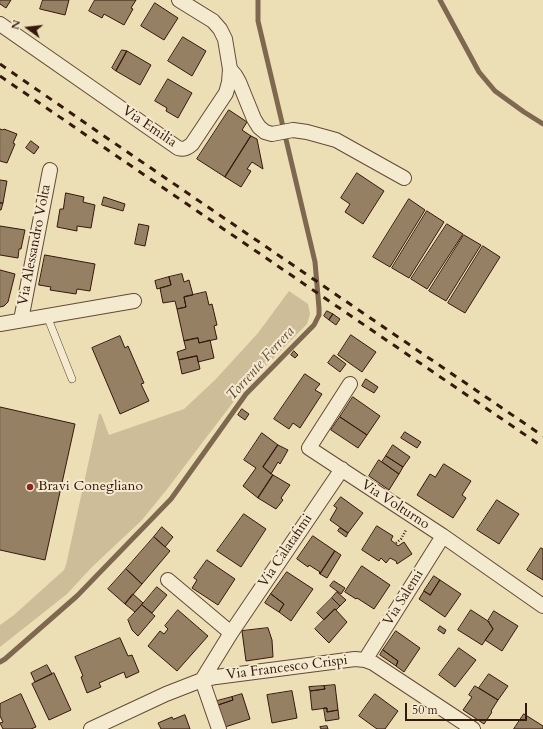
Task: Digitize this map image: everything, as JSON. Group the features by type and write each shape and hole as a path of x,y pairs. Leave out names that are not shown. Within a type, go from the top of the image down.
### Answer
{"street":[{"name":"Via Emilia","path":"0,24 178,148 182,149 187,148 192,144 226,93 230,69 224,38 220,29 213,21 179,0"},
{"path":"230,69 239,82 254,119 259,127 265,132 272,134 293,130 307,132 336,140 404,178"},
{"name":"Via Alessandro Volta","path":"21,320 50,170"},
{"name":"Via Alessandro Volta","path":"0,324 134,301"},
{"name":"Via Volturno","path":"350,384 309,448 443,536 543,606"},
{"name":"Via Calatafimi","path":"202,680 231,633 342,470"},
{"name":"Via Salemi","path":"365,660 443,536"},
{"path":"168,580 231,633"},
{"name":"Via Francesco Crispi","path":"91,729 166,694 202,680 355,659 373,663 473,729"},
{"path":"202,680 219,729"}],"lane":[{"path":"47,316 72,380"}],"path":[{"path":"396,543 401,539 406,530"}],"shaded area":[{"path":"289,291 308,304 310,314 307,324 244,388 142,520 91,568 67,594 0,647 0,625 14,615 64,570 99,414 101,414 109,435 184,409 215,380 258,333"}],"building":[{"path":"0,0 11,0 6,8 0,4"},
{"path":"43,0 69,0 65,15 40,9"},
{"path":"95,0 136,0 124,25 104,14 102,18 89,11"},
{"path":"155,3 178,18 164,40 141,26"},
{"path":"183,37 206,51 192,76 168,61"},
{"path":"122,50 127,51 116,71 112,68"},
{"path":"127,51 151,65 140,85 116,71"},
{"path":"168,79 192,93 178,118 166,111 167,108 155,101"},
{"path":"229,110 247,122 242,130 251,136 225,177 197,159"},
{"path":"0,129 17,134 13,143 15,144 7,163 0,161"},
{"path":"251,136 257,139 263,169 252,162 247,169 251,171 241,187 225,177"},
{"path":"31,141 39,147 34,154 26,148"},
{"path":"357,173 384,191 363,224 345,212 350,204 341,198"},
{"path":"0,180 7,181 3,203 0,203"},
{"path":"66,193 84,197 83,202 95,205 91,228 77,226 77,231 57,227 60,209 63,209"},
{"path":"104,197 125,204 123,211 102,205"},
{"path":"409,199 425,210 390,267 373,257"},
{"path":"0,203 3,203 1,210 0,210"},
{"path":"427,211 444,222 409,278 392,268"},
{"path":"139,224 149,226 145,246 135,244"},
{"path":"447,224 463,234 427,289 411,279"},
{"path":"0,226 25,230 21,249 19,249 18,258 0,255"},
{"path":"464,235 481,245 446,301 429,291"},
{"path":"483,246 500,257 465,313 448,303"},
{"path":"45,255 95,264 90,291 77,289 76,294 50,290 51,287 39,285"},
{"path":"0,270 15,274 8,302 4,306 0,307"},
{"path":"182,274 184,282 189,280 193,295 184,297 186,307 177,309 175,301 163,303 160,288 171,285 169,277"},
{"path":"169,277 171,285 157,289 155,281"},
{"path":"206,292 209,305 212,304 217,325 214,326 217,339 199,343 198,338 184,341 177,309 186,307 184,297"},
{"path":"327,311 333,314 329,320 324,316"},
{"path":"333,314 340,319 336,325 329,320"},
{"path":"351,335 376,352 362,372 338,355"},
{"path":"120,336 125,348 128,346 144,383 141,384 149,401 120,414 92,348"},
{"path":"198,338 199,343 210,340 214,358 198,362 197,356 179,360 177,352 186,349 184,341"},
{"path":"294,351 298,355 295,358 291,355"},
{"path":"334,355 346,364 340,372 328,363"},
{"path":"197,356 200,369 182,374 179,360"},
{"path":"305,374 320,384 315,390 322,394 300,428 293,423 289,429 274,419"},
{"path":"366,379 378,387 374,393 362,386"},
{"path":"353,397 380,416 367,435 340,417"},
{"name":"Bravi Conegliano","path":"0,407 75,424 45,560 0,550"},
{"path":"242,409 249,414 245,420 238,415"},
{"path":"340,417 367,435 358,448 331,430"},
{"path":"405,432 421,442 417,448 401,438"},
{"path":"262,433 278,445 263,467 273,475 258,498 243,486 256,468 244,460"},
{"path":"278,445 288,450 280,464 278,462 271,474 263,467"},
{"path":"393,445 410,457 403,467 386,456"},
{"path":"386,456 403,467 399,474 382,462"},
{"path":"379,460 399,474 389,490 369,476"},
{"path":"444,464 471,481 462,495 466,498 453,518 417,495 430,474 435,477"},
{"path":"273,475 290,485 281,498 283,500 276,509 258,498"},
{"path":"341,497 363,513 348,533 330,520 337,508 334,506"},
{"path":"497,500 519,514 499,544 477,530"},
{"path":"244,514 266,529 241,567 217,551"},
{"path":"377,526 393,536 391,540 398,546 404,542 412,554 397,564 396,561 390,558 386,563 381,558 379,561 362,550"},
{"path":"162,527 173,537 165,547 154,537"},
{"path":"340,528 348,533 346,537 338,531"},
{"path":"313,536 335,551 320,574 320,572 309,565 308,567 297,559"},
{"path":"154,537 170,551 142,584 126,569"},
{"path":"541,548 543,549 543,580 527,570"},
{"path":"335,551 341,555 327,578 320,574"},
{"path":"207,560 235,579 218,605 192,588 197,580 194,578"},
{"path":"362,566 390,585 374,609 345,592"},
{"path":"126,569 142,584 125,604 108,589"},
{"path":"287,572 313,589 291,621 279,612 284,604 271,594"},
{"path":"434,576 440,580 430,595 424,591"},
{"path":"440,580 461,594 445,617 419,599 424,591 430,595"},
{"path":"334,581 345,588 341,594 330,586"},
{"path":"157,587 167,595 152,613 142,605"},
{"path":"337,592 346,600 340,606 332,598"},
{"path":"133,594 143,603 135,612 125,604"},
{"path":"271,594 284,604 279,612 265,603"},
{"path":"332,598 340,606 324,620 317,613"},
{"path":"142,605 155,616 138,636 132,630 128,620"},
{"path":"335,609 347,622 329,643 315,629"},
{"path":"178,610 208,636 177,671 148,646 160,631 164,634 168,629 165,626"},
{"path":"471,610 488,621 493,629 482,645 458,630"},
{"path":"494,611 518,626 502,651 485,640 493,629 488,621"},
{"path":"440,626 446,630 444,634 438,630"},
{"path":"268,628 272,640 273,657 246,661 242,631"},
{"path":"396,631 420,648 404,672 396,666 398,661 383,650"},
{"path":"120,638 128,656 132,655 139,672 126,678 124,672 99,683 101,687 87,693 81,677 83,676 75,657"},
{"path":"459,648 476,660 455,687 439,675"},
{"path":"383,650 398,661 396,666 380,655"},
{"path":"47,665 52,674 35,682 31,673"},
{"path":"54,673 71,710 49,720 32,684"},
{"path":"489,674 508,686 498,700 479,688"},
{"path":"335,685 338,710 327,712 327,708 312,710 310,691 325,689 324,686"},
{"path":"324,686 325,689 310,691 309,687"},
{"path":"475,686 498,700 484,724 463,710 472,697 469,695"},
{"path":"292,691 297,718 272,723 267,695"},
{"path":"21,694 36,727 31,729 3,729 0,723 3,722 0,716 0,704"},
{"path":"242,694 250,719 225,727 218,705 233,700 232,697"},
{"path":"375,694 398,711 385,729 377,729 359,716"},
{"path":"232,697 233,700 218,705 217,701"},
{"path":"324,708 327,708 327,712 338,710 339,719 326,721"},
{"path":"524,714 543,726 543,729 514,729"},
{"path":"185,715 190,729 161,729 158,723 172,717 173,719"},
{"path":"327,726 328,729 321,729 320,727"}],"waterway":[{"name":"Torrente Ferrera","path":"0,662 77,596 171,499 246,394 314,325 319,315 315,262 258,21 258,0"},
{"path":"440,0 479,72 495,91 543,124"}],"railway":[{"path":"0,64 543,436"},
{"path":"0,76 543,447"}],"place":[{"name":"Bravi Conegliano","path":"30,487"}]}
